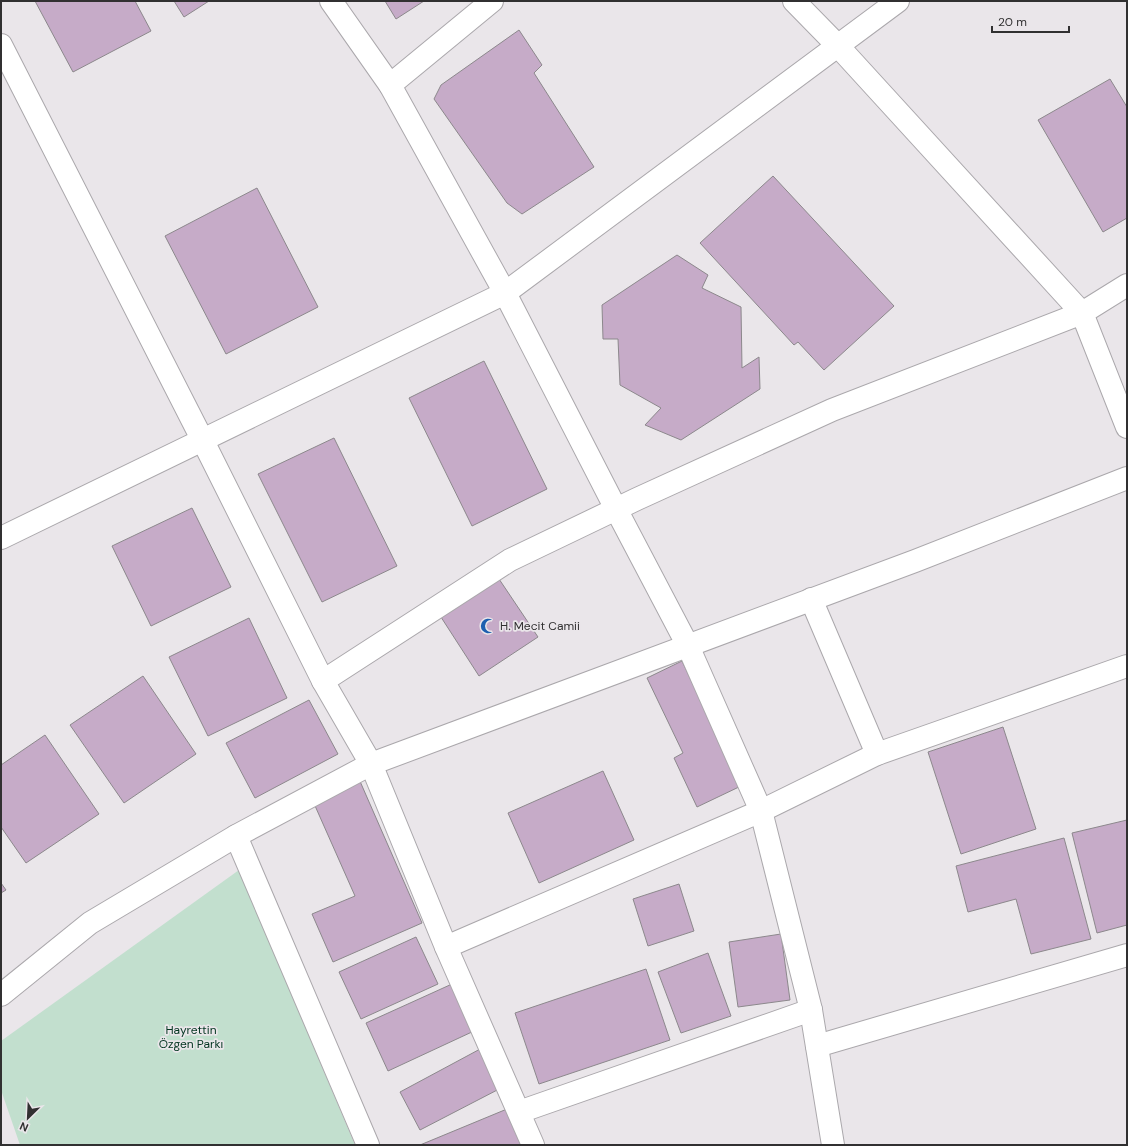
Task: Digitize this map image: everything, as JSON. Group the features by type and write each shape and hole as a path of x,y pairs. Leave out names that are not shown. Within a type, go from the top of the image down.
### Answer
{"street":[{"path":"331,1 390,85 505,293 688,646 761,811 811,1010 833,1145"},
{"path":"390,85 492,1"},
{"path":"794,1 838,46 1082,313 1127,427"},
{"path":"1,538 505,293 898,1"},
{"path":"1,45 203,441 323,681 371,764 446,947 533,1145"},
{"path":"323,681 510,560 616,509 832,410 1082,313 1127,285"},
{"path":"1,995 90,923 236,836 371,764 922,558 1127,478"},
{"path":"811,599 877,754"},
{"path":"446,947 761,811 877,754 1127,666"},
{"path":"236,836 368,1145"},
{"path":"817,1046 1127,955"},
{"path":"519,1112 811,1010"}],"green space":[{"name":"Hayrettin Özgen Parkı","path":"239,870 355,1145 20,1145 1,1090 1,1041"}],"building":[{"path":"35,1 135,1 151,31 73,72"},
{"path":"174,1 209,1 184,17"},
{"path":"385,1 424,1 396,19"},
{"path":"519,30 542,65 534,73 594,167 522,214 507,203 434,99 441,85"},
{"path":"1110,79 1127,107 1127,218 1103,232 1038,120"},
{"path":"773,176 894,306 824,370 798,342 794,345 700,243"},
{"path":"257,188 318,307 226,354 165,236"},
{"path":"677,255 708,275 702,288 741,307 742,368 759,357 760,389 681,440 645,425 661,408 620,385 618,339 603,339 602,305"},
{"path":"484,361 547,489 472,526 409,398"},
{"path":"334,438 397,566 322,602 258,474"},
{"path":"192,508 231,587 151,626 112,546"},
{"name":"H. Mecit Camii","path":"497,576 538,637 479,676 439,614"},
{"path":"249,618 287,698 208,736 169,657"},
{"path":"682,661 741,786 697,807 674,758 683,753 647,678"},
{"path":"143,676 196,754 124,803 70,725"},
{"path":"309,700 338,754 255,798 226,743"},
{"path":"1003,727 1036,829 961,854 928,752"},
{"path":"45,735 99,814 26,863 1,827 1,765"},
{"path":"603,771 634,840 539,883 508,813"},
{"path":"359,779 422,923 333,962 312,914 355,896 312,799"},
{"path":"1127,820 1127,925 1097,933 1072,833"},
{"path":"1064,838 1091,939 1031,954 1016,899 968,912 956,866"},
{"path":"1,883 6,890 1,893"},
{"path":"679,884 694,931 648,946 633,899"},
{"path":"781,934 790,1000 738,1007 729,942"},
{"path":"416,937 438,984 361,1019 339,972"},
{"path":"708,953 731,1016 681,1033 658,972"},
{"path":"646,969 670,1040 539,1084 515,1013"},
{"path":"452,984 474,1031 388,1071 366,1023"},
{"path":"482,1048 503,1087 420,1130 400,1092"},
{"path":"507,1109 522,1145 420,1145"}],"place":[{"name":"H. Mecit Camii","path":"488,626"}]}
